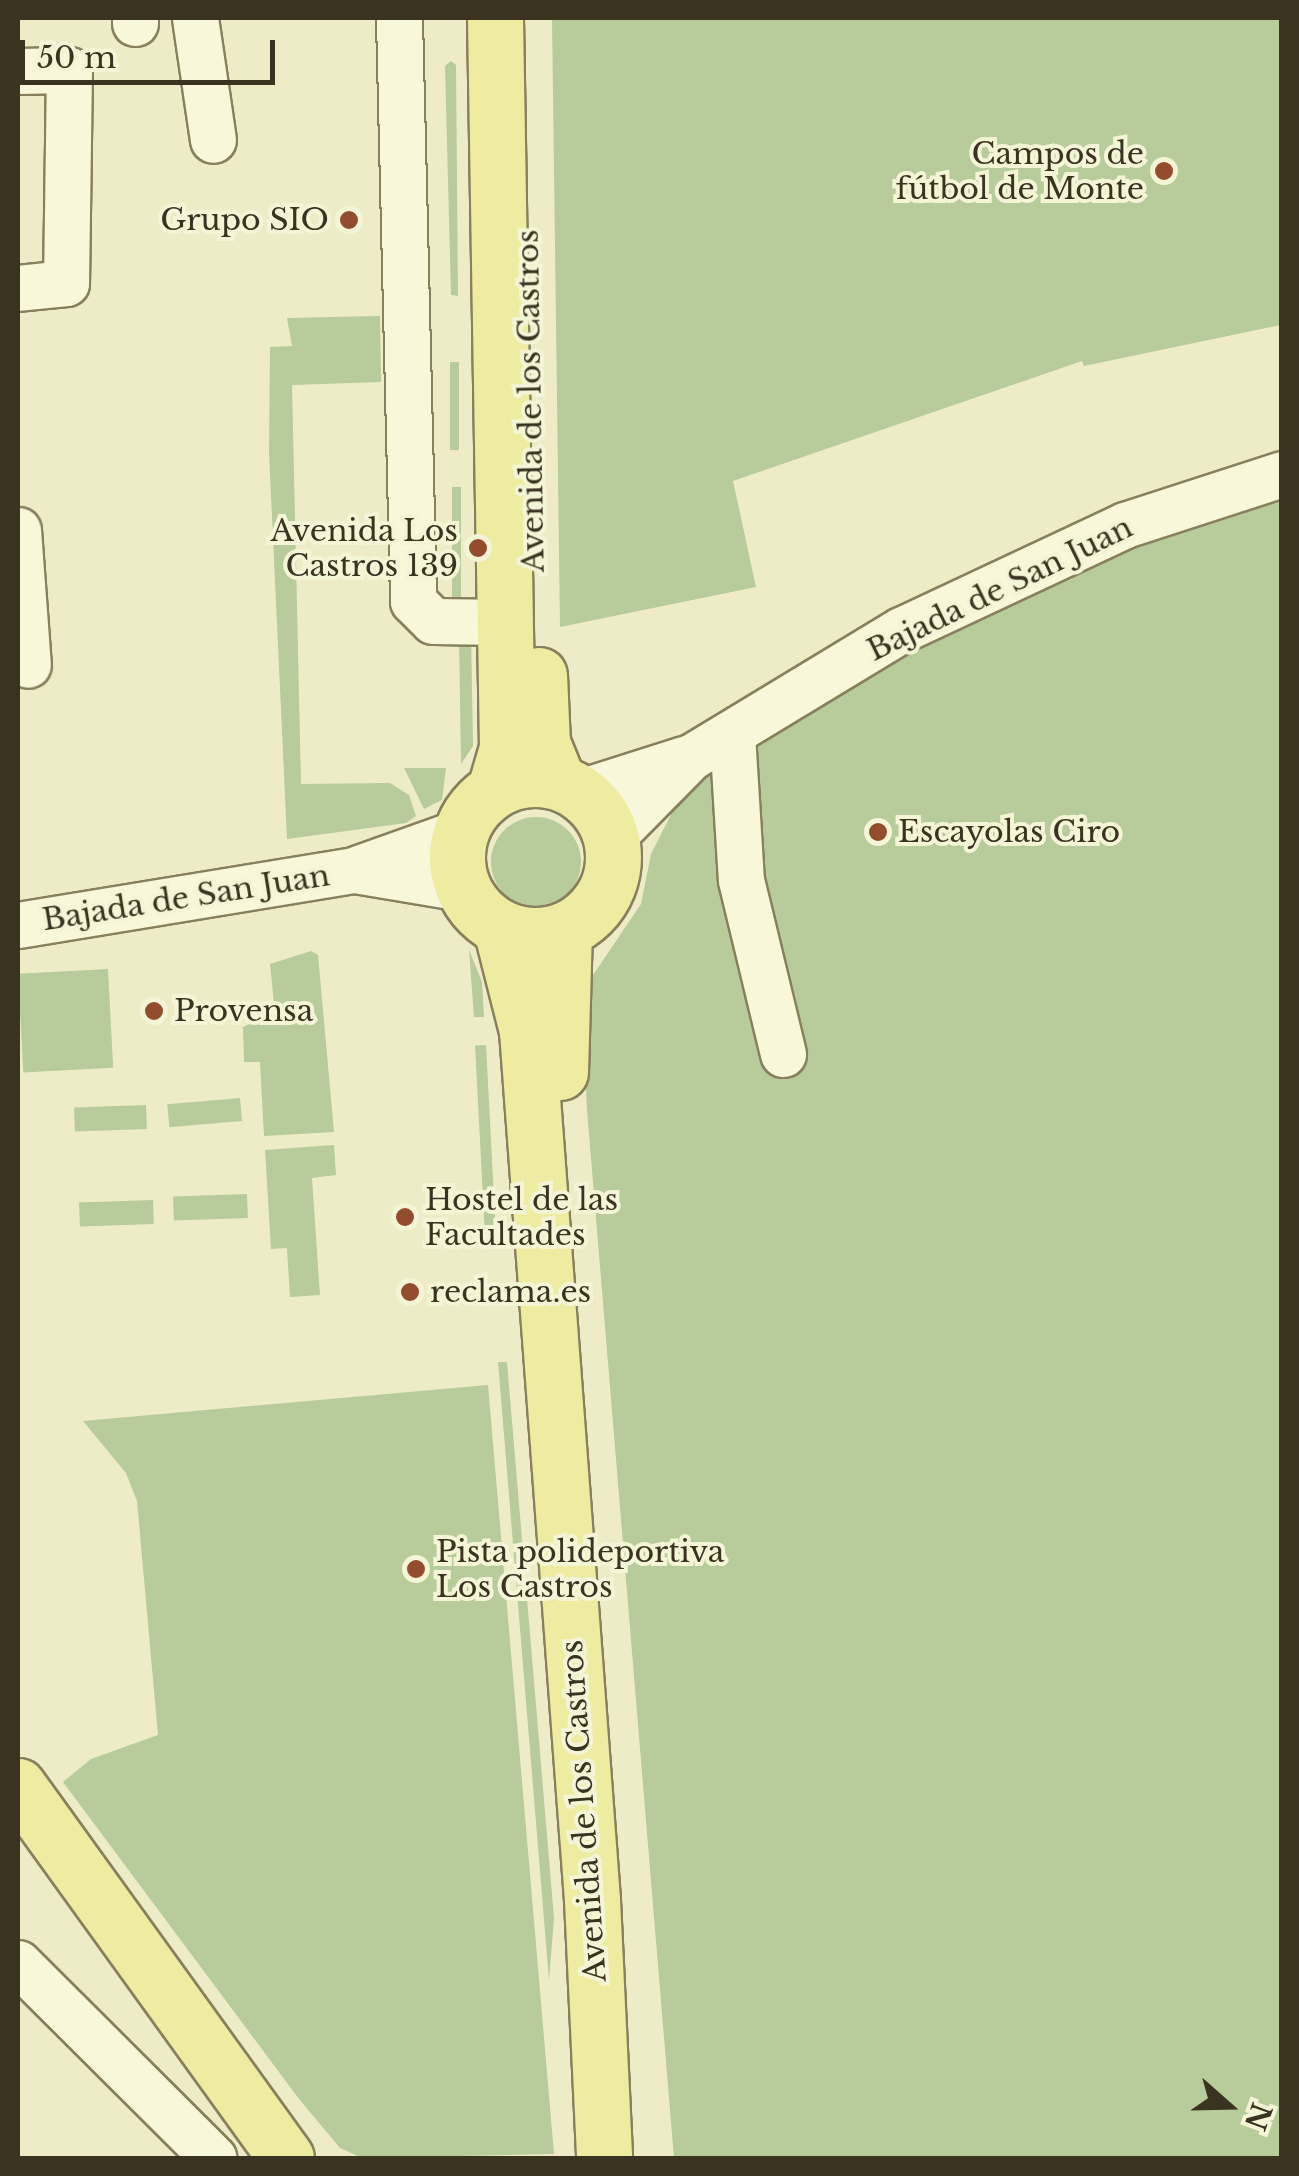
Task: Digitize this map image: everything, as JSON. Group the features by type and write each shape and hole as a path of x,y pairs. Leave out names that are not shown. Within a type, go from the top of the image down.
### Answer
{"main road":[{"name":"Avenida de los Castros","path":"494,18 507,622 507,748 494,790"},
{"name":"Avenida de los Castros","path":"524,18 542,744 569,787"},
{"path":"514,781 569,787 600,812 611,838 613,866 605,893 588,916 564,930 532,936 501,928 478,912 462,888 460,832 494,790 514,781"},
{"name":"Avenida de los Castros","path":"501,928 528,1031 608,2154"},
{"name":"Avenida de los Castros","path":"564,930 556,1030 608,2154"},
{"path":"18,1786 286,2158"},
{"path":"253,2112 309,2158"}],"street":[{"path":"194,18 214,140"},
{"path":"398,18 413,601 433,621 507,622"},
{"path":"18,71 69,70 66,283 18,288"},
{"name":"Bajada de San Juan","path":"569,787 691,757 902,630 1035,566 1124,525 1282,474"},
{"path":"18,530 19,592 28,664"},
{"path":"732,734 742,880 784,1054"},
{"name":"Bajada de San Juan","path":"611,838 691,757"},
{"name":"Bajada de San Juan","path":"18,926 355,870 460,832"},
{"name":"Bajada de San Juan","path":"355,870 462,888"},
{"path":"18,1963 214,2158"}],"green space":[{"path":"552,18 1281,18 1281,325 1084,366 1082,361 733,481 756,587 560,627"},
{"path":"451,61 456,65 458,296 451,295 445,66"},
{"path":"380,316 381,382 292,385 301,784 390,783 409,795 416,816 406,823 287,839 269,452 270,347 292,346 287,318"},
{"path":"450,362 459,362 459,450 450,450"},
{"path":"452,487 461,487 461,601 452,601"},
{"path":"1281,500 1281,2158 674,2158 587,1110 583,1024 591,978 641,904 651,854 687,783 890,658 1058,578 1212,517"},
{"path":"471,633 473,746 461,764 459,636"},
{"path":"404,768 446,768 442,800 424,809"},
{"path":"527,817 545,817 561,824 574,837 581,862 574,887 561,900 545,907 527,907 511,900 498,887 491,871 491,853 498,837 511,824"},
{"path":"469,950 482,982 484,1017 474,1017"},
{"path":"311,951 318,955 334,1132 264,1136 260,1062 244,1062 243,1027 275,1013 270,964"},
{"path":"108,969 113,1068 23,1073 18,974"},
{"path":"486,1045 496,1242 485,1242 475,1046"},
{"path":"240,1098 242,1121 169,1127 167,1104"},
{"path":"146,1105 147,1129 75,1131 74,1108"},
{"path":"334,1145 336,1175 312,1178 320,1295 290,1297 287,1248 271,1249 265,1150"},
{"path":"247,1194 248,1218 174,1221 173,1197"},
{"path":"153,1200 154,1224 80,1227 79,1203"},
{"path":"498,1362 507,1362 554,1918 549,1980"},
{"path":"488,1385 554,2154 362,2158 340,2148 299,2099 63,1782 91,1759 158,1735 137,1501 126,1473 83,1421"}],"place":[{"name":"Campos de fútbol de Monte","path":"1164,171"},
{"name":"Grupo SIO","path":"349,220"},
{"name":"Avenida Los Castros 139","path":"478,548"},
{"name":"Escayolas Ciro","path":"878,832"},
{"name":"Provensa","path":"154,1011"},
{"name":"Hostel de las Facultades","path":"405,1217"},
{"name":"reclama.es","path":"410,1292"},
{"name":"Pista polideportiva Los Castros","path":"416,1569"}]}
